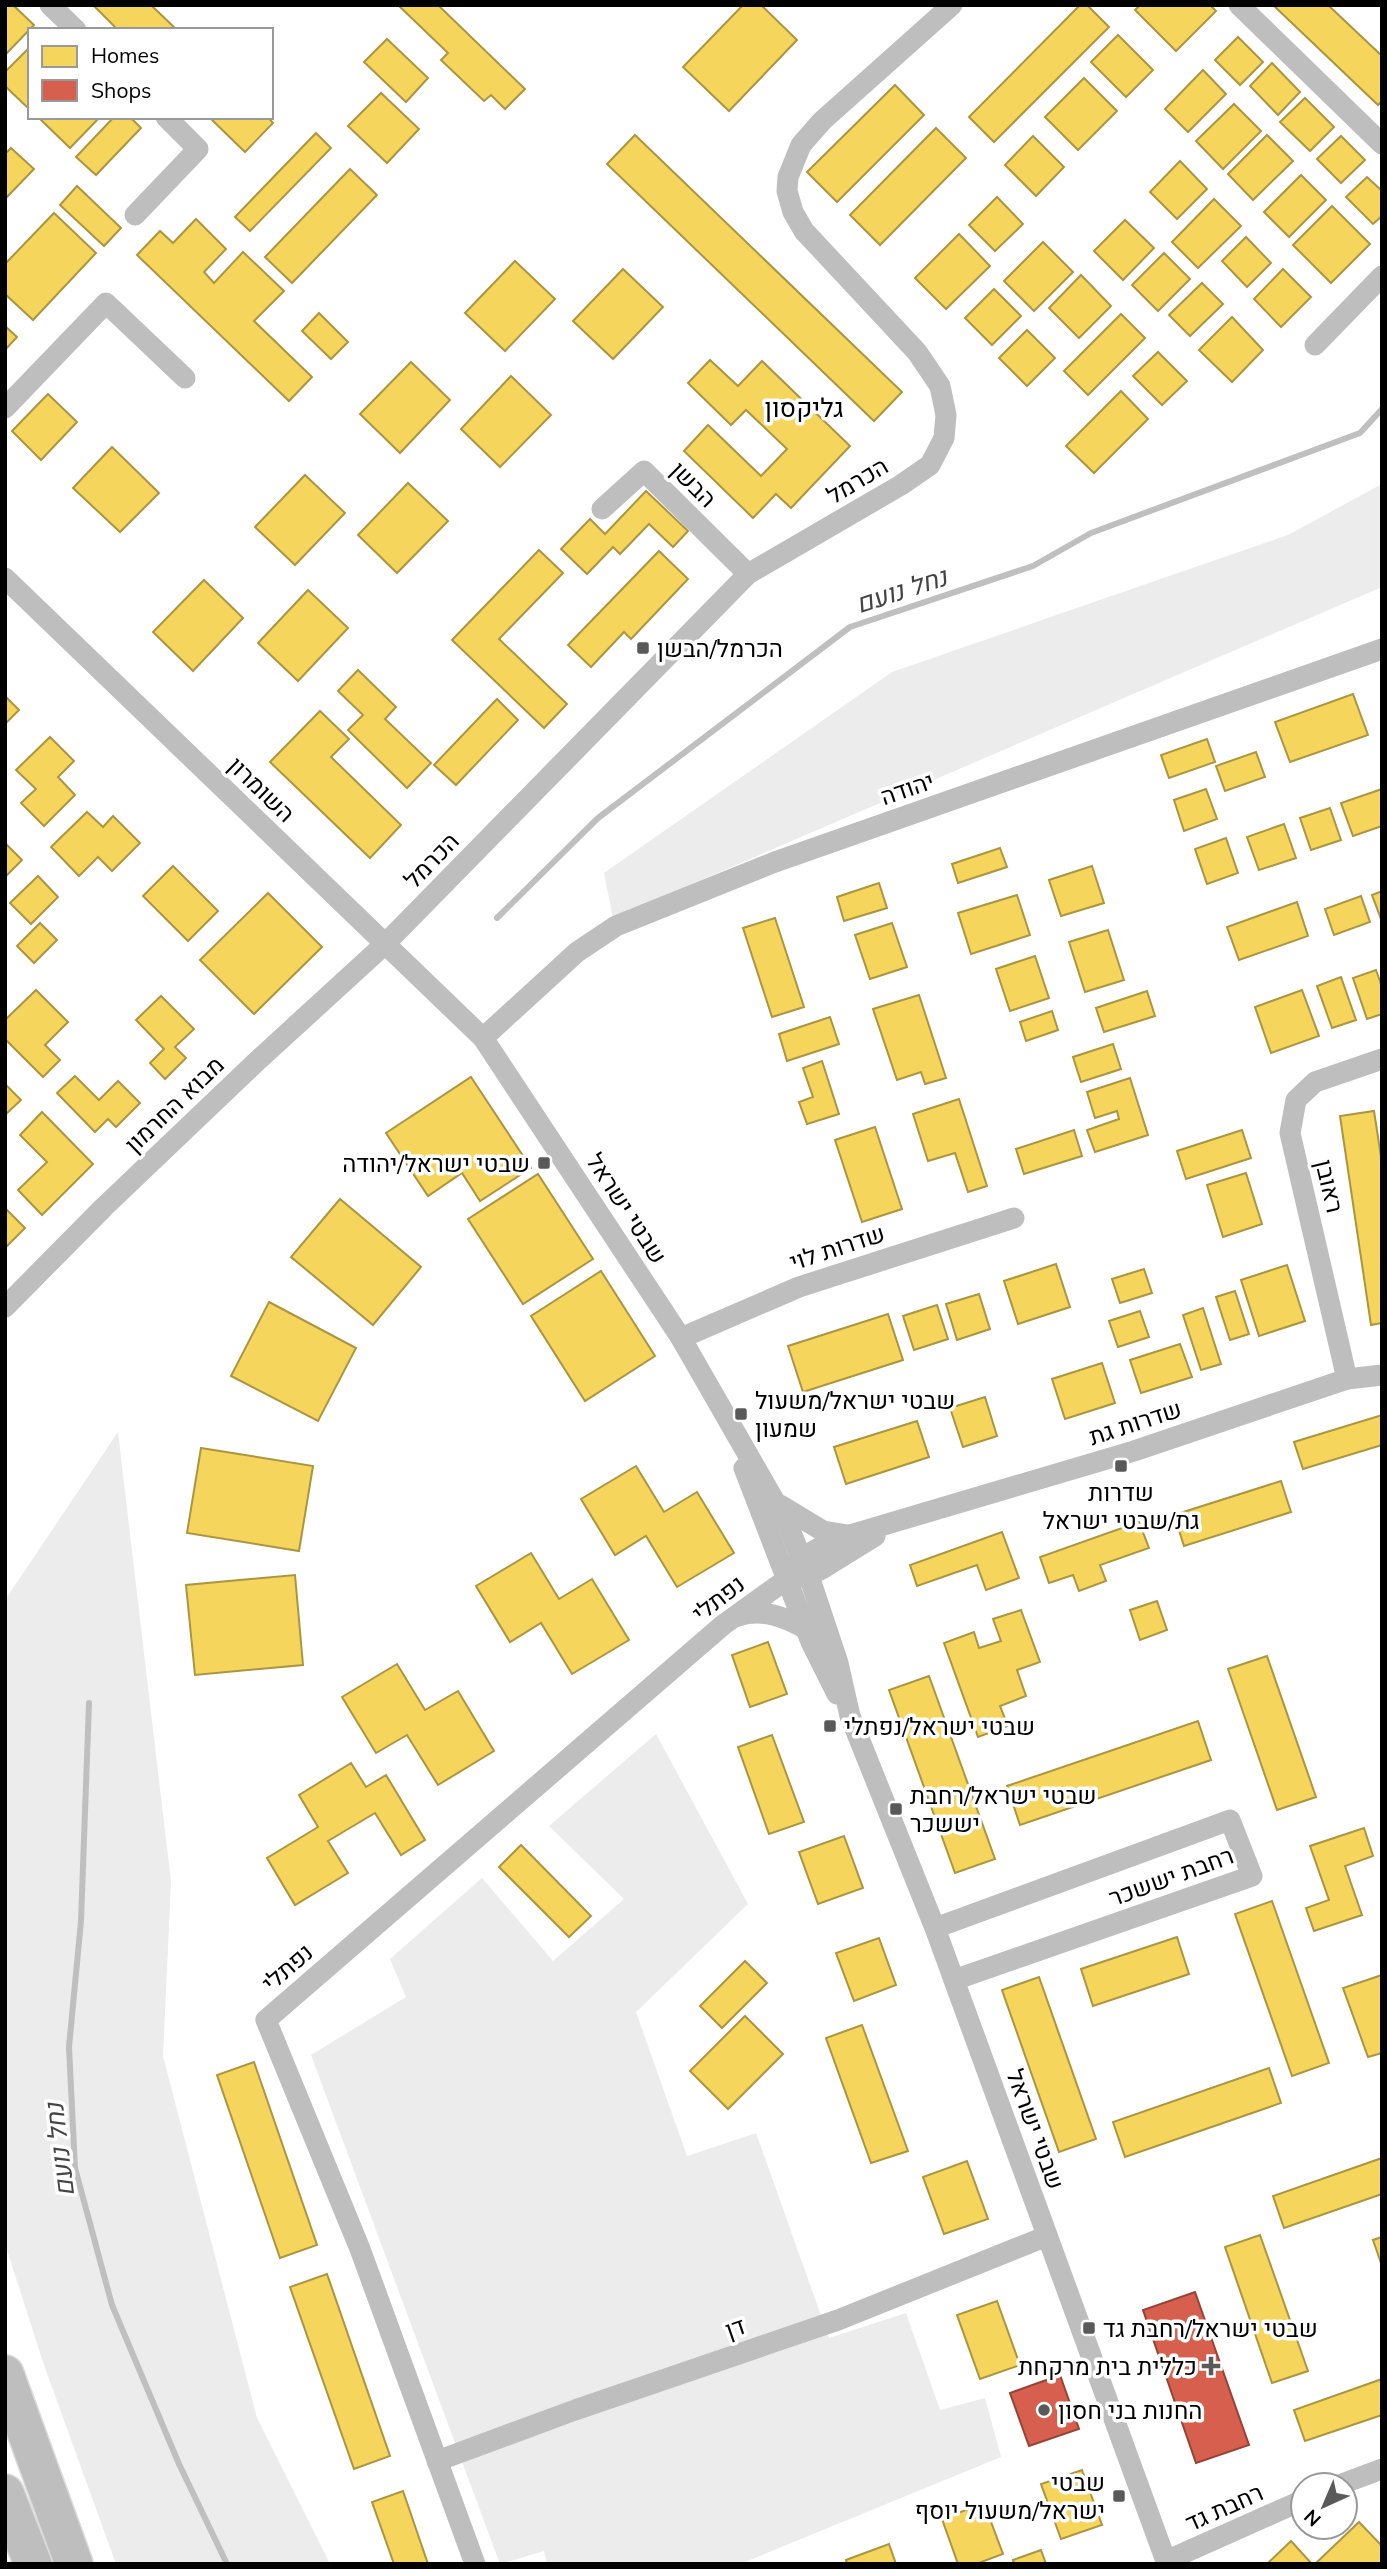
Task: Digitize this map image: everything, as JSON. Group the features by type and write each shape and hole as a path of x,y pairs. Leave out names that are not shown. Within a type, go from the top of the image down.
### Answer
{"highway":[{"path":"5,2374 74,2564"},
{"path":"5,2493 31,2560"}],"street":[{"path":"50,5 74,28"},
{"name":"הכרמל","path":"385,944 748,574 901,485 930,465 944,438 946,415 940,386 917,352 804,230 793,212 787,191 792,162 801,145 822,121 952,5"},
{"path":"1239,5 1382,144"},
{"path":"135,215 198,149 168,119"},
{"path":"1315,345 1382,276"},
{"path":"5,408 106,303 185,378"},
{"name":"הבשן","path":"602,509 644,471 748,574"},
{"name":"השומרון","path":"5,578 483,1038"},
{"name":"יהודה","path":"483,1038 577,952 616,926 775,862 1382,649"},
{"name":"מבוא החרמון","path":"5,1307 114,1197 385,944"},
{"name":"שבטי ישראל","path":"483,1038 681,1338 788,1525 799,1571 806,1629 821,1664 850,1716 935,1928 1166,2562"},
{"name":"ראובן","path":"1348,1378 1290,1133 1296,1100 1315,1082 1382,1059"},
{"name":"שדרות לוי","path":"681,1338 799,1287 1014,1217"},
{"name":"שדרות גת","path":"799,1571 819,1548 850,1535 1134,1451 1348,1378 1382,1375"},
{"name":"שבטי ישראל","path":"723,1411 799,1571 838,1663 850,1716"},
{"path":"774,1500 823,1531 850,1535"},
{"name":"שדרות גת","path":"799,1571 903,1521"},
{"name":"נפתלי","path":"475,2564 360,2249 266,2020 733,1618 799,1571"},
{"path":"733,1618 751,1612 774,1615 806,1629"},
{"name":"רחבת יששכר","path":"935,1928 1230,1820 1252,1876 954,1980"},
{"name":"דן","path":"437,2461 575,2410 838,2320 1047,2236"},
{"path":"1359,2478 1382,2469"},
{"name":"רחבת גד","path":"1166,2562 1289,2506"}],"shaded area":[{"path":"1382,484 1382,587 613,918 604,873 892,672 1288,535"},
{"path":"118,1432 171,1882 163,2056 257,2418 330,2564 116,2564 44,2365 5,2244 5,1600"},
{"path":"656,1734 748,1904 636,2012 687,2156 756,2133 829,2338 906,2313 940,2410 985,2398 1001,2457 740,2564 547,2564 544,2551 500,2564 311,2055 406,1997 390,1959 482,1878 553,1961 624,1899 549,1826"}],"building: Homes":[{"path":"5,5 13,5 34,25 28,28 5,55"},
{"path":"93,5 151,5 175,28 116,28"},
{"path":"398,5 438,5 525,89 505,109 491,95 484,101 441,60 448,53"},
{"path":"743,5 761,5 797,40 729,111 683,67"},
{"path":"1080,5 1087,5 1109,27 994,142 969,117"},
{"path":"1140,5 1210,5 1216,11 1176,51 1135,10"},
{"path":"1273,5 1328,5 1382,56 1382,101 1378,105"},
{"path":"1118,35 1153,70 1126,97 1091,62"},
{"path":"1238,37 1263,62 1240,85 1215,60"},
{"path":"387,39 428,78 406,102 364,62"},
{"path":"28,49 28,108 5,86 5,72"},
{"path":"1272,63 1300,92 1278,115 1250,86"},
{"path":"1203,70 1226,94 1188,132 1165,109"},
{"path":"1084,78 1117,111 1078,150 1045,117"},
{"path":"895,85 924,115 837,202 807,172"},
{"path":"381,93 419,129 387,163 348,126"},
{"path":"1305,98 1334,127 1310,151 1280,122"},
{"path":"1234,104 1261,131 1223,169 1196,141"},
{"path":"40,119 98,119 70,148"},
{"path":"112,119 132,119 141,128 96,175 76,157"},
{"path":"211,119 270,119 273,123 245,152"},
{"path":"936,128 966,158 880,245 850,215"},
{"path":"316,133 331,148 250,231 235,217"},
{"path":"635,135 902,392 874,421 607,164"},
{"path":"1267,135 1293,161 1253,200 1228,174"},
{"path":"1033,136 1064,167 1036,196 1005,165"},
{"path":"1341,136 1365,160 1341,183 1317,159"},
{"path":"11,148 34,169 5,199 5,154"},
{"path":"1180,161 1207,189 1177,219 1150,192"},
{"path":"350,169 377,195 292,283 265,257"},
{"path":"1301,175 1326,200 1289,237 1264,212"},
{"path":"1367,177 1382,191 1382,216 1373,224 1346,197"},
{"path":"77,186 121,228 104,246 60,205"},
{"path":"997,197 1023,224 995,251 969,225"},
{"path":"1214,199 1241,226 1198,268 1172,242"},
{"path":"1332,206 1370,244 1331,283 1293,245"},
{"path":"54,213 96,253 33,320 5,294 5,264"},
{"path":"196,219 226,249 204,272 214,283 243,252 284,291 254,321 312,377 289,401 137,255 160,231 173,243"},
{"path":"1125,220 1154,248 1123,280 1094,251"},
{"path":"959,234 990,266 946,309 915,278"},
{"path":"1246,237 1271,263 1247,287 1222,261"},
{"path":"1043,242 1073,272 1034,311 1004,281"},
{"path":"1164,253 1190,279 1158,311 1132,285"},
{"path":"515,261 555,299 505,351 465,313"},
{"path":"623,269 663,307 613,359 573,321"},
{"path":"1283,269 1311,297 1281,327 1254,299"},
{"path":"1081,275 1111,306 1079,338 1049,308"},
{"path":"1202,283 1223,304 1190,336 1169,315"},
{"path":"994,289 1021,316 992,345 965,318"},
{"path":"319,313 348,342 331,359 302,331"},
{"path":"1121,314 1145,338 1088,395 1064,371"},
{"path":"1232,317 1263,350 1232,382 1199,350"},
{"path":"5,326 17,337 5,350"},
{"path":"1027,330 1055,358 1027,386 999,358"},
{"path":"1158,352 1187,381 1162,405 1133,376"},
{"path":"710,360 738,386 762,361 850,446 791,508 776,494 753,518 684,451 708,425 761,476 787,449 746,410 731,425 688,383"},
{"path":"411,362 450,400 400,453 360,414"},
{"path":"511,376 551,415 500,467 461,429"},
{"path":"1121,391 1148,419 1094,473 1066,446"},
{"path":"48,394 77,422 41,460 12,431"},
{"path":"112,447 159,493 120,532 73,488"},
{"path":"305,475 345,513 295,565 255,527"},
{"path":"408,483 448,521 397,573 358,535"},
{"path":"646,491 688,531 673,547 649,524 620,554 613,547 587,574 561,549 590,519 605,534"},
{"path":"539,550 563,573 499,639 567,704 544,728 452,640"},
{"path":"659,551 688,579 631,639 624,632 591,667 568,645"},
{"path":"204,580 243,618 193,671 153,632"},
{"path":"308,590 348,628 298,681 258,643"},
{"path":"358,670 396,707 385,719 431,763 407,788 348,730 363,715 338,691"},
{"path":"1353,694 1368,735 1290,762 1275,722"},
{"path":"5,696 19,710 5,724"},
{"path":"497,699 518,720 456,785 434,765"},
{"path":"320,711 349,739 331,757 401,825 370,858 270,762"},
{"path":"50,737 74,761 58,777 75,795 44,826 21,803 36,789 16,770"},
{"path":"1207,739 1215,762 1169,778 1161,755"},
{"path":"1256,752 1265,777 1225,791 1216,766"},
{"path":"1206,789 1217,819 1184,831 1174,800"},
{"path":"1382,789 1382,826 1353,836 1341,803"},
{"path":"1330,808 1341,840 1311,850 1300,818"},
{"path":"87,812 103,827 113,816 140,843 112,871 98,857 79,876 51,847"},
{"path":"1284,824 1296,858 1259,870 1247,837"},
{"path":"1226,838 1238,873 1207,884 1195,849"},
{"path":"5,843 22,860 5,877"},
{"path":"1000,848 1007,867 958,883 952,864"},
{"path":"173,866 218,911 188,941 143,896"},
{"path":"1092,866 1104,903 1061,916 1049,880"},
{"path":"38,876 58,897 31,924 10,903"},
{"path":"879,883 887,908 844,921 837,897"},
{"path":"1382,891 1382,919 1381,919 1372,895"},
{"path":"268,893 322,947 254,1014 200,960"},
{"path":"1017,895 1030,935 971,954 958,913"},
{"path":"1361,896 1370,922 1334,935 1325,909"},
{"path":"1297,902 1308,936 1239,960 1227,927"},
{"path":"775,918 804,1007 772,1017 743,928"},
{"path":"40,923 57,940 34,963 17,946"},
{"path":"892,923 907,967 870,979 855,935"},
{"path":"1108,930 1124,980 1085,992 1069,942"},
{"path":"1035,956 1049,998 1010,1011 996,969"},
{"path":"1376,970 1382,987 1382,1014 1367,1019 1353,978"},
{"path":"1341,977 1356,1020 1332,1028 1317,986"},
{"path":"36,990 68,1022 45,1045 60,1060 43,1077 5,1039 5,1020"},
{"path":"1302,990 1319,1036 1271,1053 1255,1007"},
{"path":"1147,991 1155,1016 1104,1032 1096,1008"},
{"path":"919,995 946,1078 925,1084 921,1072 897,1080 873,1009"},
{"path":"161,996 194,1029 175,1047 186,1058 165,1079 150,1063 164,1049 136,1020"},
{"path":"1052,1011 1058,1030 1026,1041 1020,1022"},
{"path":"830,1017 839,1044 787,1061 779,1034"},
{"path":"1113,1044 1121,1069 1081,1082 1073,1057"},
{"path":"822,1061 839,1114 807,1124 799,1102 813,1097 803,1068"},
{"path":"75,1076 99,1100 118,1081 140,1103 116,1127 108,1119 95,1132 57,1093"},
{"path":"471,1077 531,1168 480,1201 462,1173 428,1196 386,1133"},
{"path":"1130,1078 1148,1135 1095,1152 1087,1130 1119,1119 1117,1111 1095,1118 1087,1092"},
{"path":"5,1084 21,1100 5,1115"},
{"path":"959,1099 987,1186 968,1192 955,1153 928,1161 913,1114"},
{"path":"1374,1111 1382,1163 1382,1323 1371,1325 1340,1116"},
{"path":"42,1112 93,1164 42,1215 18,1190 47,1162 20,1135"},
{"path":"875,1127 902,1209 862,1222 835,1140"},
{"path":"1074,1130 1082,1156 1024,1174 1016,1149"},
{"path":"1242,1130 1251,1158 1186,1179 1177,1151"},
{"path":"1246,1173 1262,1224 1223,1237 1207,1185"},
{"path":"538,1174 593,1259 523,1304 468,1219"},
{"path":"340,1199 421,1267 373,1325 291,1257"},
{"path":"5,1208 25,1228 5,1248"},
{"path":"1056,1264 1070,1307 1018,1324 1004,1281"},
{"path":"1287,1265 1305,1321 1259,1336 1241,1280"},
{"path":"1144,1269 1152,1293 1120,1303 1112,1279"},
{"path":"601,1271 655,1356 585,1401 531,1316"},
{"path":"1235,1291 1249,1334 1230,1340 1216,1297"},
{"path":"979,1294 990,1329 957,1340 946,1304"},
{"path":"269,1302 356,1348 318,1421 231,1376"},
{"path":"937,1305 948,1339 914,1350 903,1316"},
{"path":"1203,1308 1221,1364 1201,1370 1183,1315"},
{"path":"1140,1311 1149,1337 1118,1347 1109,1321"},
{"path":"888,1314 903,1360 803,1392 788,1346"},
{"path":"1180,1344 1192,1377 1141,1393 1130,1360"},
{"path":"1102,1363 1115,1403 1065,1419 1052,1379"},
{"path":"985,1397 997,1436 963,1447 950,1408"},
{"path":"1382,1415 1382,1445 1303,1469 1294,1442"},
{"path":"917,1421 929,1457 846,1484 834,1447"},
{"path":"201,1448 313,1466 299,1551 187,1533"},
{"path":"636,1466 664,1512 697,1492 734,1553 677,1587 646,1536 615,1555 581,1499"},
{"path":"1281,1481 1291,1512 1184,1546 1174,1515"},
{"path":"1139,1522 1149,1548 1100,1565 1106,1581 1079,1591 1073,1575 1049,1583 1040,1557"},
{"path":"1002,1532 1019,1578 986,1590 977,1565 917,1586 910,1565"},
{"path":"531,1553 559,1599 592,1579 629,1640 572,1674 541,1623 510,1642 476,1586"},
{"path":"295,1575 303,1665 195,1675 186,1585"},
{"path":"1157,1601 1167,1630 1140,1640 1130,1610"},
{"path":"1021,1610 1040,1662 1017,1670 1026,1696 1000,1706 1008,1726 978,1737 944,1643 974,1632 979,1648 1001,1641 993,1619"},
{"path":"768,1642 787,1694 750,1707 732,1655"},
{"path":"1267,1656 1316,1797 1277,1810 1228,1669"},
{"path":"397,1664 425,1710 458,1691 494,1751 438,1785 407,1735 376,1753 342,1697"},
{"path":"929,1676 995,1859 955,1873 889,1690"},
{"path":"1198,1721 1211,1760 1020,1825 1007,1786"},
{"path":"772,1735 804,1822 769,1834 738,1747"},
{"path":"351,1763 366,1787 386,1775 425,1840 401,1855 375,1813 328,1841 348,1873 295,1905 267,1858 318,1827 299,1795"},
{"path":"1364,1828 1373,1856 1345,1866 1362,1915 1314,1931 1306,1908 1329,1900 1310,1846"},
{"path":"844,1836 863,1888 818,1904 799,1852"},
{"path":"521,1845 591,1916 569,1937 499,1867"},
{"path":"1272,1901 1329,2063 1292,2076 1235,1914"},
{"path":"1177,1937 1189,1974 1093,2006 1081,1969"},
{"path":"879,1938 896,1985 854,2001 836,1953"},
{"path":"745,1961 767,1983 722,2028 700,2006"},
{"path":"1382,1975 1382,2053 1368,2057 1343,1988"},
{"path":"1039,1977 1096,2139 1059,2152 1002,1990"},
{"path":"745,2016 783,2054 728,2109 690,2071"},
{"path":"862,2025 908,2151 871,2163 826,2038"},
{"path":"254,2062 317,2245 280,2258 217,2075"},
{"path":"1269,2068 1281,2103 1125,2157 1113,2122"},
{"path":"1382,2158 1382,2194 1284,2228 1273,2196"},
{"path":"967,2161 988,2219 944,2234 923,2177"},
{"path":"1260,2235 1308,2371 1272,2383 1225,2247"},
{"path":"1382,2237 1382,2266 1373,2240"},
{"path":"327,2274 390,2456 354,2469 290,2287"},
{"path":"997,2301 1020,2365 980,2379 957,2315"},
{"path":"1382,2379 1382,2415 1305,2441 1294,2410"},
{"path":"1082,2470 1102,2525 1061,2539 1041,2484"},
{"path":"403,2491 428,2564 394,2564 372,2502"},
{"path":"984,2503 1003,2554 976,2564 958,2564 942,2519"},
{"path":"1359,2522 1382,2546 1382,2564 1315,2564 1339,2541 1359,2541"},
{"path":"1291,2541 1312,2564 1267,2564"},
{"path":"889,2544 896,2564 847,2564 846,2560"},
{"path":"1041,2550 1046,2564 1014,2564 1013,2560"}],"building: Shops":[{"path":"1195,2292 1249,2445 1196,2463 1143,2310"},
{"path":"1060,2375 1079,2429 1029,2446 1010,2393"}],"waterway":[{"name":"נחל נועם","path":"497,918 598,818 850,627 1033,566 1091,533 1360,433 1382,409"},
{"name":"נחל נועם","path":"89,1703 81,1921 69,2047 75,2168 112,2305 179,2464 227,2564"}],"place":[{"name":"הכרמל/הבשן","path":"643,648"},
{"name":"שבטי ישראל/יהודה","path":"544,1163"},
{"name":"שבטי ישראל/משעול שמעון","path":"741,1414"},
{"name":"שדרות גת/שבטי ישראל","path":"1121,1466"},
{"name":"שבטי ישראל/נפתלי","path":"830,1726"},
{"name":"שבטי ישראל/רחבת יששכר","path":"896,1809"},
{"name":"שבטי ישראל/רחבת גד","path":"1089,2328"},
{"name":"כללית בית מרקחת","path":"1211,2366"},
{"name":"החנות בני חסון","path":"1044,2410"},
{"name":"שבטי ישראל/משעול יוסף","path":"1119,2496"}],"district":[{"name":"גליקסון","path":"804,407"}]}
